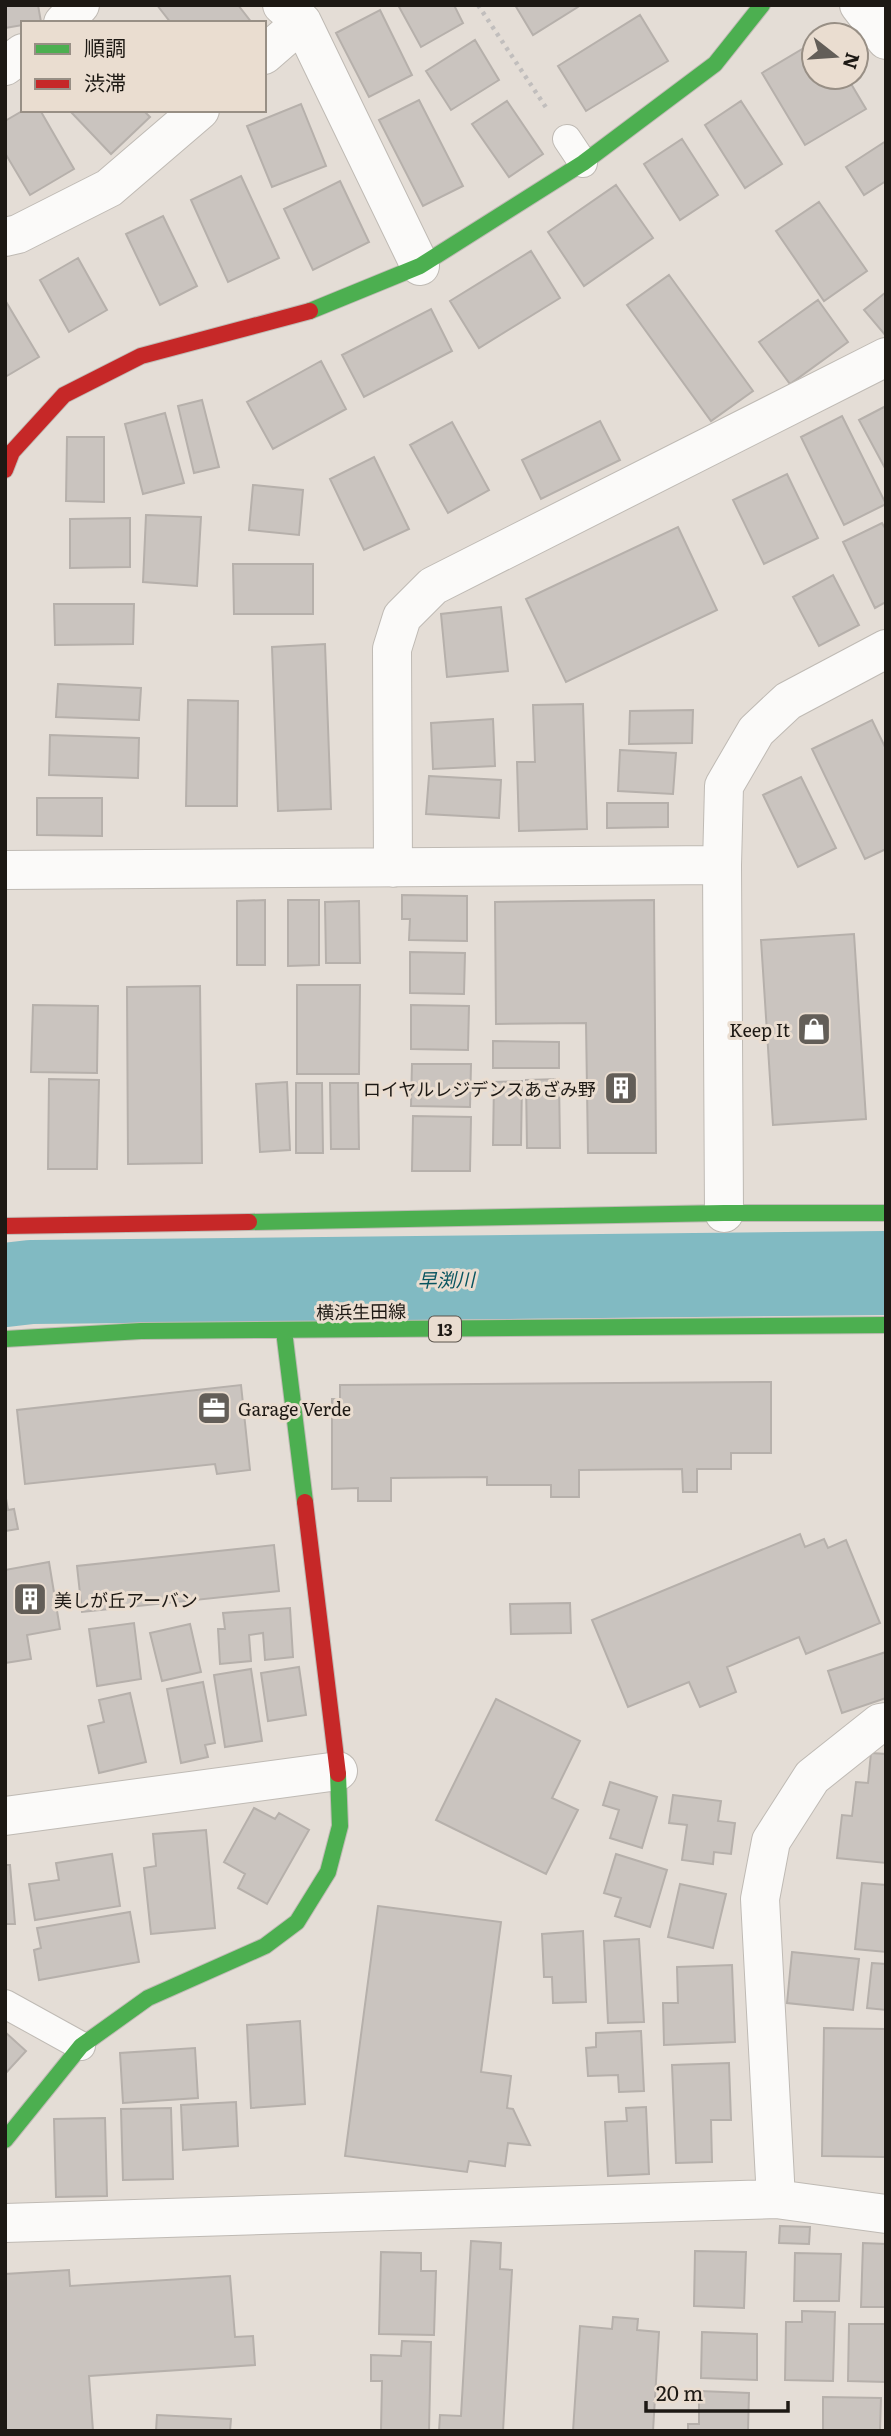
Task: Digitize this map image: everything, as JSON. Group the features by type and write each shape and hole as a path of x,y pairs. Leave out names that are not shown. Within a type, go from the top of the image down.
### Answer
{"street":[{"path":"65,21 80,5"},
{"path":"5,470 12,452 64,395 141,356 313,310 420,265 583,163 715,64 762,5"},
{"path":"859,5 886,40"},
{"path":"266,52 292,14 420,265"},
{"path":"5,66 21,54"},
{"path":"5,237 18,234 109,188 198,112"},
{"path":"393,868 392,649 402,617 433,586 886,357"},
{"path":"724,1213 724,786 756,731 788,701 886,649"},
{"path":"5,870 722,865"},
{"path":"5,1226 724,1213 886,1213"},
{"name":"横浜生田線","path":"5,1339 141,1331 886,1325"},
{"path":"5,2140 81,2046 148,1998 265,1946 297,1922 328,1872 340,1826 338,1771 284,1331"},
{"path":"776,2199 760,1899 771,1841 812,1777 880,1723 886,1722"},
{"path":"5,1816 338,1771"},
{"path":"5,2223 776,2199 886,2214"}],"lane":[{"path":"567,139 583,163"},
{"path":"5,2004 81,2046"}],"path":[{"path":"478,5 567,139"}],"building":[{"path":"5,5 38,5 41,21 21,21 21,25 5,28"},
{"path":"157,5 238,5 250,21 169,21"},
{"path":"398,5 454,5 463,23 421,47"},
{"path":"515,5 581,5 533,35"},
{"path":"380,10 412,75 369,97 336,33"},
{"path":"640,15 668,61 586,111 558,66"},
{"path":"475,40 499,80 451,110 426,71"},
{"path":"800,50 800,91 855,91 866,109 805,145 762,73"},
{"path":"419,100 463,186 423,206 379,120"},
{"path":"507,101 543,154 509,177 472,124"},
{"path":"741,101 782,164 745,188 705,125"},
{"path":"301,104 326,166 272,187 247,126"},
{"path":"21,112 41,112 74,169 30,195 5,153 5,121"},
{"path":"71,112 145,112 150,117 111,154"},
{"path":"682,139 718,195 680,220 644,164"},
{"path":"886,141 886,181 864,195 846,167"},
{"path":"241,176 279,258 228,282 191,200"},
{"path":"340,181 369,242 313,270 284,209"},
{"path":"616,185 653,238 584,286 548,232"},
{"path":"819,202 867,271 824,301 776,231"},
{"path":"163,216 197,286 160,305 126,234"},
{"path":"531,251 560,298 479,348 450,301"},
{"path":"78,258 107,310 69,332 40,280"},
{"path":"669,275 753,391 711,421 627,305"},
{"path":"886,292 886,336 864,310"},
{"path":"5,300 39,357 5,377"},
{"path":"818,300 848,342 790,384 759,342"},
{"path":"431,309 452,351 364,397 342,355"},
{"path":"321,361 346,409 273,449 247,402"},
{"path":"202,400 219,467 194,473 178,406"},
{"path":"886,406 886,470 859,420"},
{"path":"165,413 184,483 143,494 125,424"},
{"path":"842,416 886,504 844,525 801,437"},
{"path":"600,421 620,460 541,499 522,460"},
{"path":"452,422 489,490 448,513 410,445"},
{"path":"67,437 104,437 104,502 66,501"},
{"path":"374,457 409,529 364,550 330,479"},
{"path":"787,474 818,538 764,564 733,500"},
{"path":"253,485 303,490 299,535 249,530"},
{"path":"146,515 201,517 197,586 143,582"},
{"path":"130,518 130,567 70,568 70,519"},
{"path":"882,523 886,530 886,602 875,608 843,542"},
{"path":"678,527 717,610 566,682 526,599"},
{"path":"233,564 313,564 313,614 234,614"},
{"path":"833,575 859,625 819,646 793,597"},
{"path":"54,604 134,604 133,644 55,645"},
{"path":"501,607 508,671 447,677 441,614"},
{"path":"325,644 331,809 278,811 272,647"},
{"path":"58,684 141,688 139,720 56,717"},
{"path":"188,700 238,701 237,806 186,806"},
{"path":"583,704 587,829 519,831 517,762 535,762 533,705"},
{"path":"693,710 692,743 629,744 630,711"},
{"path":"493,719 495,766 433,769 431,723"},
{"path":"872,720 886,749 886,849 865,859 812,749"},
{"path":"50,735 139,738 138,778 49,775"},
{"path":"620,750 676,753 673,794 618,791"},
{"path":"429,776 501,780 499,818 426,814"},
{"path":"801,777 836,848 798,867 763,795"},
{"path":"37,798 102,798 102,836 37,835"},
{"path":"607,803 668,803 668,827 607,828"},
{"path":"402,895 467,896 467,941 409,940 410,919 402,919"},
{"path":"265,900 265,965 237,965 237,901"},
{"path":"288,900 319,900 319,965 288,966"},
{"name":"ロイヤルレジデンスあざみ野","path":"654,900 656,1153 588,1153 586,1023 496,1024 495,902"},
{"path":"359,901 360,963 326,963 325,902"},
{"name":"Keep It","path":"854,934 866,1119 773,1125 761,940"},
{"path":"410,952 465,953 464,994 410,993"},
{"path":"297,985 360,985 359,1074 297,1074"},
{"path":"200,986 202,1163 128,1164 127,987"},
{"path":"33,1005 98,1006 97,1073 31,1072"},
{"path":"411,1005 469,1006 468,1050 411,1049"},
{"path":"493,1041 559,1042 559,1068 493,1068"},
{"path":"412,1064 471,1064 470,1107 411,1106"},
{"path":"49,1079 99,1080 97,1169 48,1169"},
{"path":"559,1079 560,1148 527,1148 526,1080"},
{"path":"522,1081 521,1145 493,1145 494,1082"},
{"path":"287,1082 290,1150 260,1152 256,1084"},
{"path":"296,1083 322,1083 323,1153 296,1153"},
{"path":"330,1083 358,1083 359,1149 331,1149"},
{"path":"413,1116 471,1117 470,1171 412,1171"},
{"path":"771,1382 771,1453 731,1453 731,1469 697,1469 697,1492 683,1492 682,1469 579,1470 579,1497 551,1497 551,1485 487,1485 487,1477 391,1478 391,1501 358,1501 358,1488 332,1489 332,1399 340,1399 340,1385"},
{"path":"241,1385 250,1470 217,1474 215,1464 25,1484 17,1410"},
{"path":"5,1493 8,1510 14,1509 18,1529 5,1531"},
{"path":"800,1534 805,1547 824,1539 828,1548 846,1540 880,1623 806,1654 799,1637 727,1667 736,1692 700,1707 689,1682 628,1707 592,1620"},
{"path":"274,1545 279,1591 82,1612 77,1566"},
{"name":"美しが丘アーバン","path":"49,1562 60,1629 27,1635 31,1659 5,1663 5,1570"},
{"path":"570,1603 571,1633 511,1634 510,1604"},
{"path":"290,1608 293,1657 265,1660 263,1633 249,1635 251,1661 220,1664 218,1629 225,1629 223,1613"},
{"path":"134,1623 141,1679 97,1686 89,1629"},
{"path":"190,1624 201,1672 162,1681 150,1633"},
{"path":"886,1652 886,1698 842,1713 828,1671"},
{"path":"299,1667 306,1715 268,1721 261,1673"},
{"path":"251,1669 262,1741 225,1747 214,1675"},
{"path":"203,1682 215,1743 205,1745 208,1757 181,1763 167,1689"},
{"path":"130,1693 146,1762 99,1773 88,1726 104,1722 99,1700"},
{"path":"496,1699 580,1741 552,1798 578,1810 546,1874 436,1820"},
{"path":"871,1753 886,1754 886,1863 837,1858 842,1815 852,1816 856,1782 868,1783"},
{"path":"610,1782 657,1797 642,1848 610,1838 619,1810 603,1805"},
{"path":"673,1795 721,1801 718,1821 735,1823 731,1854 714,1852 713,1864 682,1860 687,1825 669,1823"},
{"path":"254,1808 275,1819 279,1813 309,1830 267,1904 238,1888 245,1874 224,1862"},
{"path":"206,1830 215,1928 151,1934 144,1868 156,1866 153,1834"},
{"path":"112,1854 120,1906 35,1920 29,1884 59,1880 56,1863"},
{"path":"616,1854 667,1870 650,1927 615,1916 621,1898 604,1893"},
{"path":"5,1865 10,1865 15,1924 5,1924"},
{"path":"862,1883 886,1885 886,1952 855,1949"},
{"path":"680,1884 726,1894 713,1948 668,1937"},
{"path":"378,1906 501,1922 481,2072 511,2076 507,2108 513,2109 530,2145 508,2143 505,2166 469,2161 467,2172 345,2156"},
{"path":"130,1912 139,1962 39,1980 34,1950 41,1948 37,1928"},
{"path":"583,1931 586,2002 553,2003 552,1977 544,1977 542,1934"},
{"path":"639,1939 644,2022 608,2023 604,1941"},
{"path":"792,1952 859,1959 853,2010 787,2003"},
{"path":"872,1963 886,1964 886,2010 867,2008"},
{"path":"732,1965 735,2042 664,2045 663,2003 678,2003 677,1967"},
{"path":"300,2021 305,2104 251,2108 247,2025"},
{"path":"824,2028 886,2029 886,2157 822,2156"},
{"path":"641,2031 644,2091 619,2092 618,2075 588,2076 586,2048 596,2047 596,2033"},
{"path":"5,2032 26,2051 5,2074"},
{"path":"195,2048 198,2098 123,2103 120,2053"},
{"path":"729,2063 731,2120 711,2120 712,2162 676,2163 672,2065"},
{"path":"236,2102 238,2146 183,2150 181,2105"},
{"path":"646,2107 649,2174 608,2176 605,2122 627,2121 626,2108"},
{"path":"171,2108 173,2179 123,2180 121,2109"},
{"path":"105,2118 107,2196 56,2197 54,2119"},
{"path":"780,2226 810,2227 809,2244 779,2243"},
{"path":"471,2241 501,2243 500,2269 512,2270 503,2431 439,2431 440,2415 461,2416"},
{"path":"863,2243 886,2244 886,2307 861,2307"},
{"path":"695,2251 746,2252 744,2308 694,2306"},
{"path":"381,2252 421,2253 421,2271 436,2271 434,2335 379,2334"},
{"path":"795,2253 841,2254 839,2301 794,2301"},
{"path":"69,2270 70,2286 230,2276 235,2337 253,2336 255,2365 89,2376 93,2431 5,2431 5,2274"},
{"path":"802,2311 835,2312 833,2381 785,2380 786,2322 802,2322"},
{"path":"613,2317 638,2319 637,2330 659,2332 653,2431 573,2431 580,2326 612,2329"},
{"path":"849,2324 886,2324 886,2382 848,2381"},
{"path":"702,2332 757,2334 757,2380 701,2378"},
{"path":"402,2341 431,2342 429,2431 381,2431 382,2381 371,2381 371,2355 401,2356"},
{"path":"699,2391 749,2393 748,2431 688,2431 688,2424 699,2424"},
{"path":"823,2397 881,2398 880,2431 823,2431"},
{"path":"157,2415 231,2419 230,2431 156,2431"}],"waterway":[{"name":"早渕川","path":"5,1285 31,1282 886,1273"}],"traffic: fast":[{"path":"310,311 420,266 583,163 715,64 762,5"},
{"path":"249,1222 724,1213 886,1213"},
{"path":"5,1339 141,1331 886,1325"},
{"path":"284,1331 305,1502"},
{"path":"5,2140 81,2046 148,1998 265,1946 297,1922 328,1872 340,1826 338,1774"}],"traffic: jam":[{"path":"5,470 12,452 64,395 141,356 310,311"},
{"path":"5,1226 249,1222"},
{"path":"305,1502 338,1774"}],"place":[{"name":"Keep It","path":"814,1029"},
{"name":"ロイヤルレジデンスあざみ野","path":"621,1088"},
{"name":"Garage Verde","path":"214,1408"},
{"name":"美しが丘アーバン","path":"30,1599"}]}
